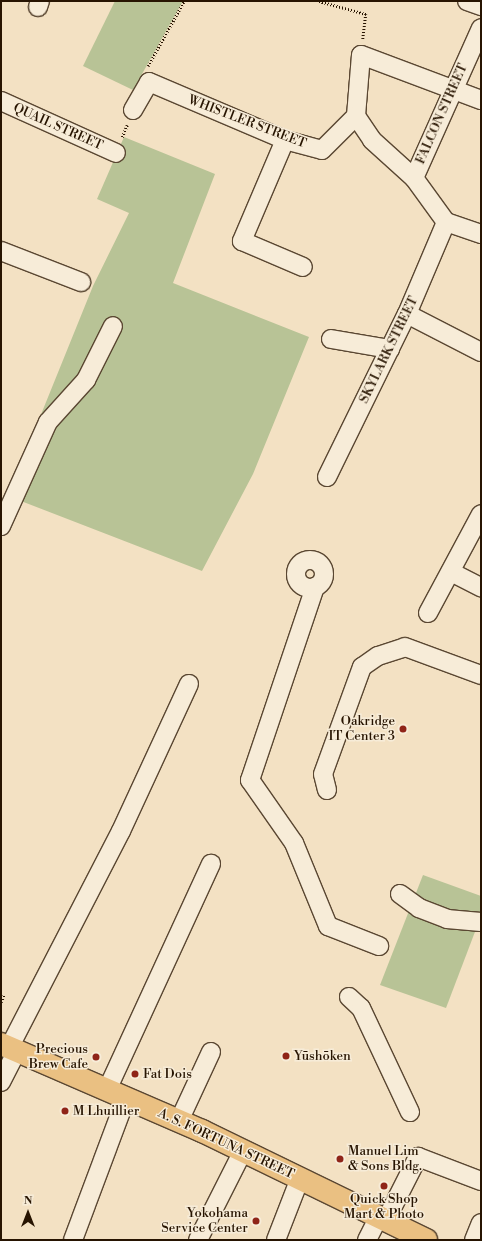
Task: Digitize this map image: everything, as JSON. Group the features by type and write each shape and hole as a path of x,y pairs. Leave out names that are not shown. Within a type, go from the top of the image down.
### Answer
{"main road":[{"name":"A. S. FORTUNA STREET","path":"9,1048 179,1121 426,1240"}],"street":[{"path":"467,1 481,6"},
{"name":"FALCON STREET","path":"414,178 481,28"},
{"path":"481,100 361,55 356,116 372,140 414,178 446,222 481,234"},
{"path":"133,110 147,78"},
{"name":"WHISTLER STREET","path":"147,78 285,140 322,150 356,116"},
{"name":"QUAIL STREET","path":"1,101 116,153"},
{"path":"285,140 242,241 303,267"},
{"name":"SKYLARK STREET","path":"327,477 407,314 446,222"},
{"path":"1,251 82,282"},
{"path":"407,314 481,352"},
{"path":"1,526 48,422 86,380 112,326"},
{"path":"331,339 390,349"},
{"path":"428,613 481,514"},
{"path":"451,572 481,587"},
{"path":"315,587 250,780 294,843 328,926 379,946"},
{"path":"327,790 322,774 362,667 378,656 405,647 481,675"},
{"path":"1,1082 9,1048 121,831 189,684"},
{"path":"73,1240 116,1094 211,864"},
{"path":"400,894 418,908 447,919 481,922"},
{"path":"349,997 361,1008 410,1112"},
{"path":"179,1121 211,1052"},
{"path":"198,1240 243,1151"},
{"path":"368,1240 418,1157 481,1180"},
{"path":"276,1240 300,1178"},
{"path":"474,1240 481,1223"}],"path":[{"path":"147,78 184,1"},
{"path":"319,1 366,14 361,55"},
{"path":"116,153 133,110"},
{"path":"1,1002 4,995"}],"green space":[{"path":"115,1 183,1 133,90 83,66"},
{"path":"124,137 215,174 173,283 309,337 253,474 202,571 8,496 93,286 129,213 97,199"},
{"path":"423,875 481,896 481,916 446,1008 380,985"}],"place":[{"name":"Oakridge IT Center 3","path":"403,729"},
{"name":"Yūshōken","path":"286,1056"},
{"name":"Precious Brew Cafe","path":"96,1057"},
{"name":"Fat Dois","path":"135,1074"},
{"name":"M Lhuillier","path":"65,1111"},
{"name":"Manuel Lim & Sons Bldg.","path":"340,1159"},
{"name":"Quick Shop Mart & Photo","path":"384,1186"},
{"name":"Yokohama Service Center","path":"256,1221"}]}
